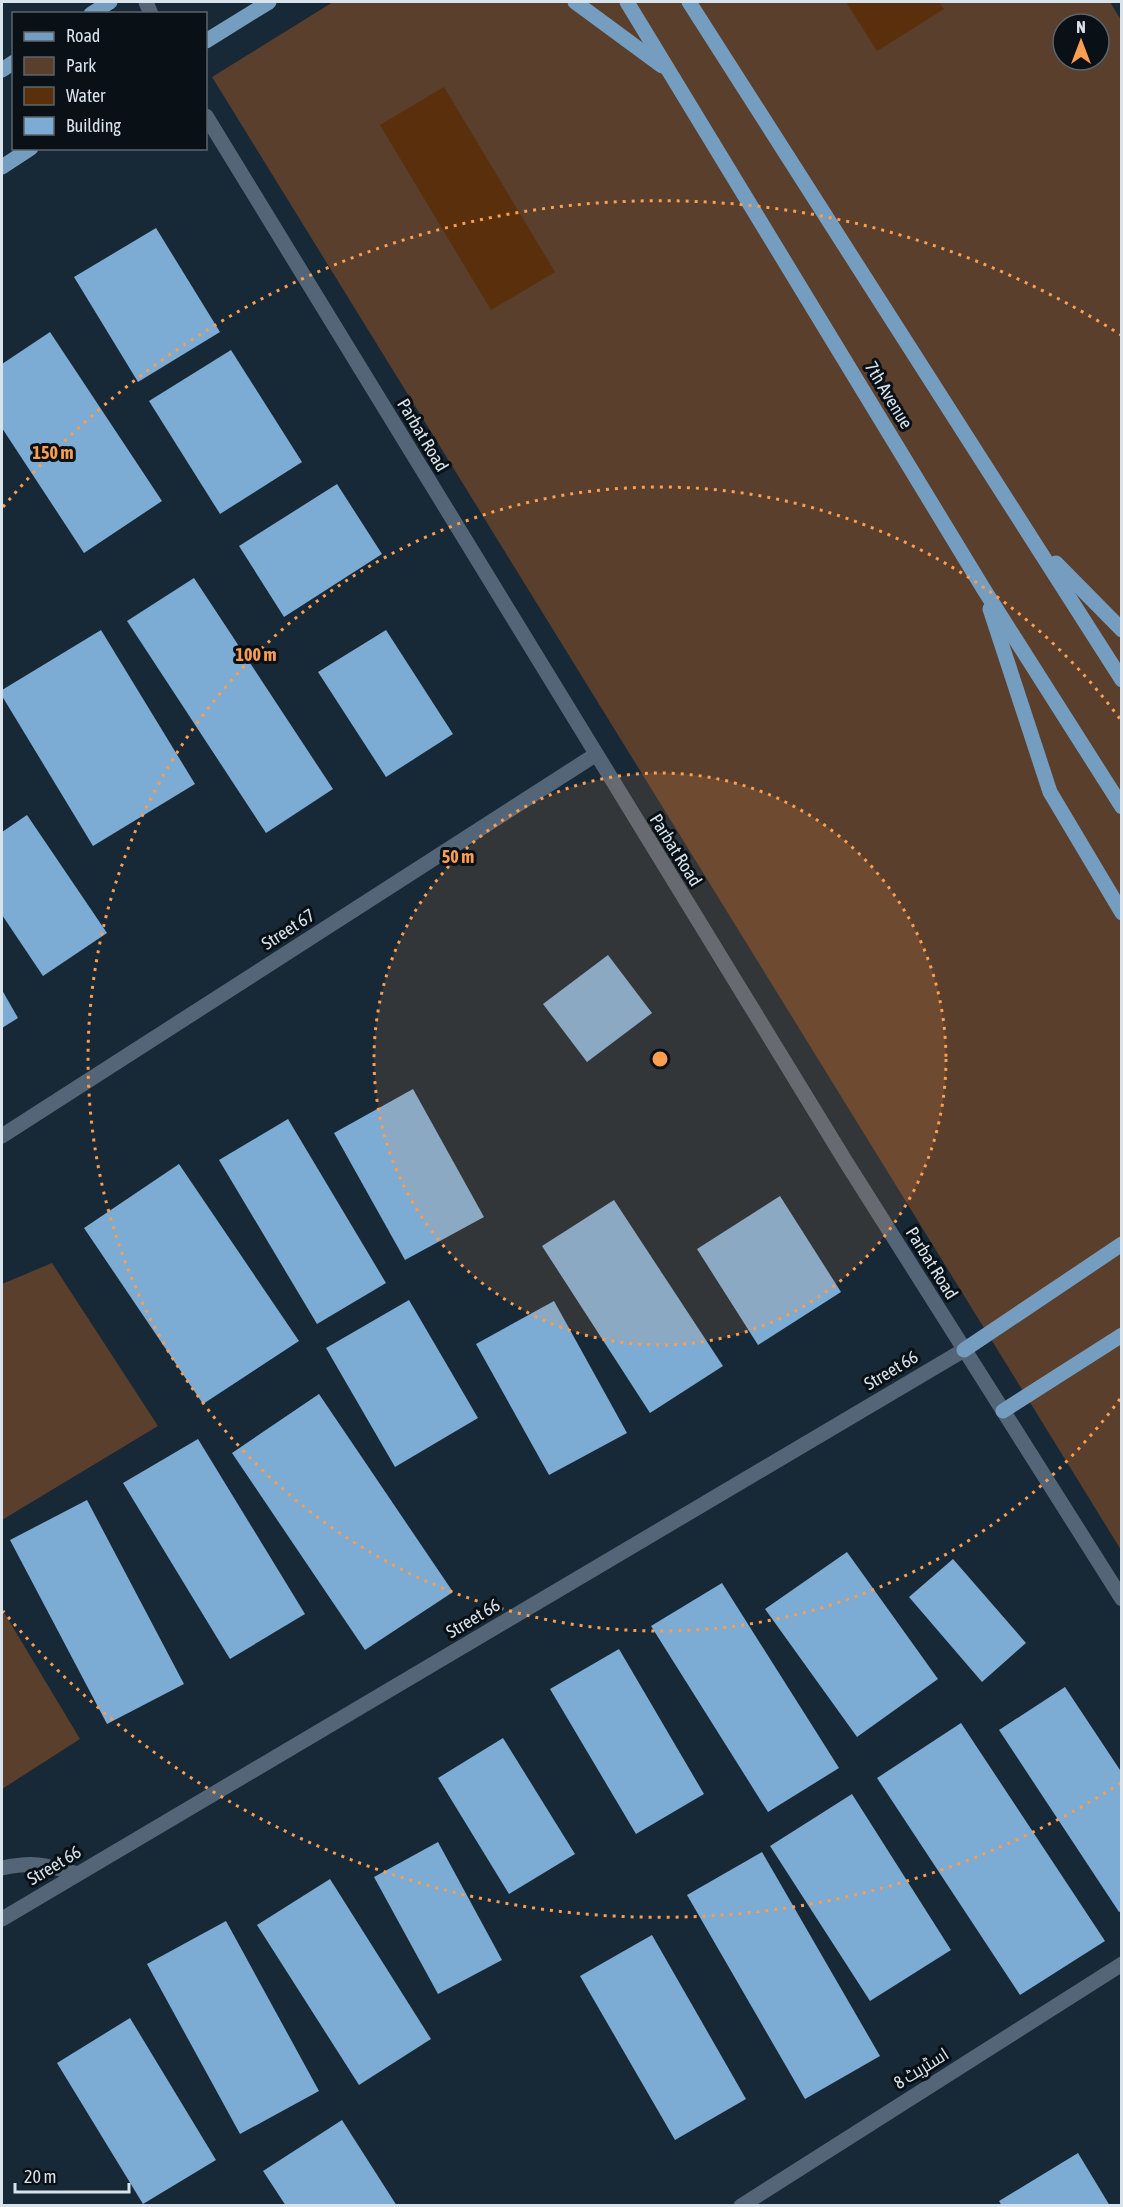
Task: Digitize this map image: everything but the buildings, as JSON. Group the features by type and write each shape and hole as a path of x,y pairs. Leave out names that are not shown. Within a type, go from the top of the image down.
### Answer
{"main road":[{"path":"94,12 110,2"},
{"path":"207,40 269,2"},
{"path":"575,2 669,71"},
{"name":"7th Avenue","path":"627,2 983,588 1122,807"},
{"path":"689,2 1122,680"},
{"path":"2,167 28,150"},
{"path":"1035,542 1122,630"},
{"path":"983,588 1050,792 1122,913"},
{"path":"964,1350 1122,1244"},
{"path":"1003,1411 1122,1335"}],"street":[{"name":"Parbat Road","path":"207,118 595,755 964,1350 1122,1599"},
{"name":"Street 67","path":"2,1136 595,755"},
{"name":"Street 66","path":"2,1919 964,1350"},
{"name":"Street 66","path":"2,1868 19,1864 46,1864 74,1873"},
{"name":"اسٹریٹ 8","path":"741,2205 1122,1964"}],"green space":[{"path":"333,2 1110,2 1121,20 1121,1550 212,77"},
{"path":"52,1263 158,1426 2,1520 2,1284"},
{"path":"2,1609 80,1739 2,1789"}],"water":[{"path":"846,2 939,2 944,9 877,51"},
{"path":"444,87 555,272 491,310 380,125"}]}
